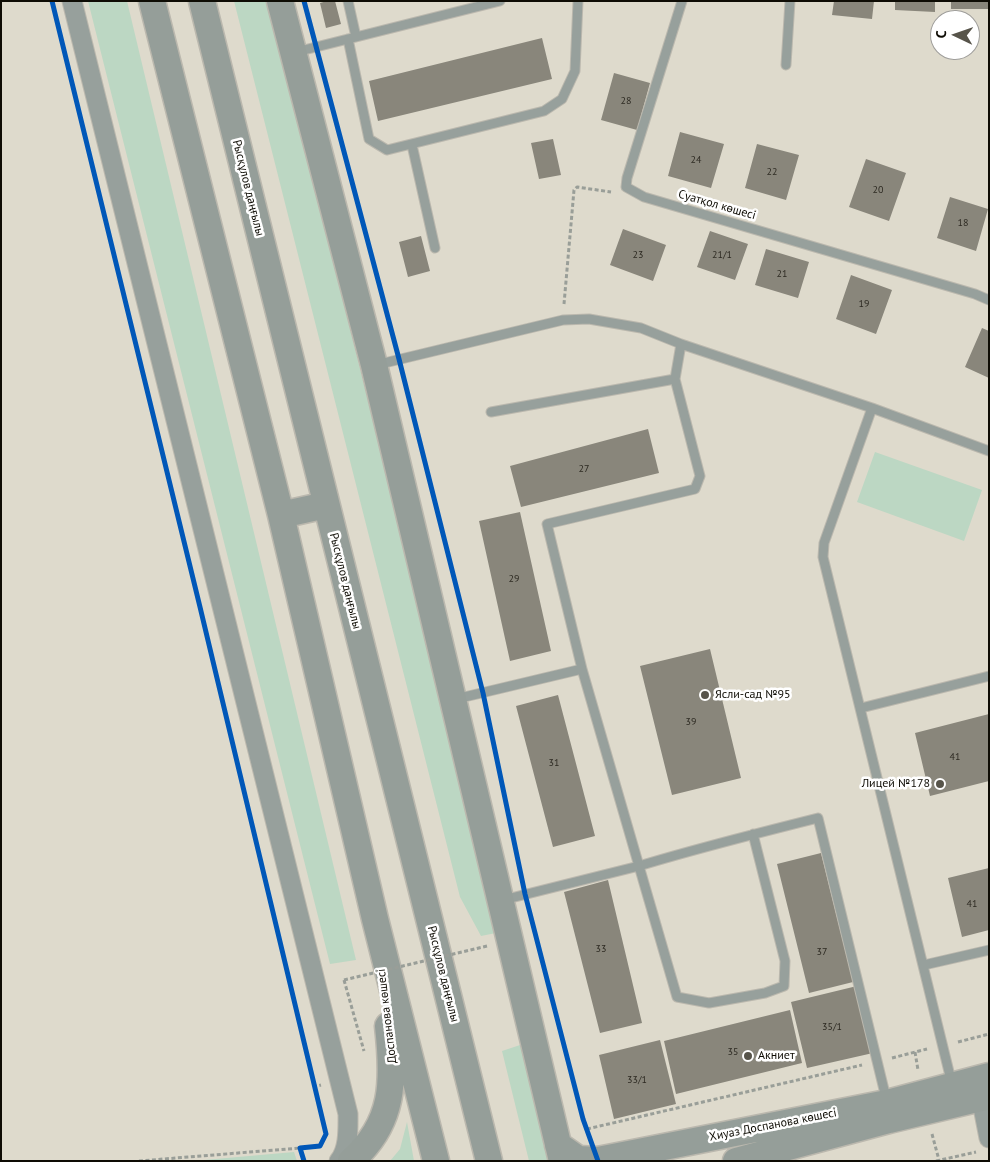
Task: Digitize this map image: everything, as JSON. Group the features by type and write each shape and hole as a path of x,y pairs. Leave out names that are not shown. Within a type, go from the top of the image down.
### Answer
{"main road":[{"path":"152,1 281,515 375,919 436,1161"},
{"name":"Рысқұлов даңғылы","path":"202,1 489,1161"},
{"path":"280,1 374,365 502,900 560,1153"},
{"path":"281,515 326,505"},
{"name":"Доспанова көшесі","path":"351,1161 370,1144 382,1122 389,1097 393,1068 375,919"},
{"name":"Хиуаз Доспанова көшесі","path":"560,1153 578,1160 598,1160 888,1111 974,1090"},
{"name":"Хиуаз Доспанова көшесі","path":"736,1161 888,1111"}],"street":[{"path":"72,1 348,1114 348,1136 339,1161"},
{"path":"974,1090 986,1144"}],"lane":[{"path":"348,1 352,38 369,139 387,150 544,111 562,99 575,71 578,1"},
{"path":"293,53 500,1"},
{"path":"631,191 626,187 627,178 682,1"},
{"path":"786,65 790,1"},
{"path":"412,145 435,248"},
{"name":"Суатқол көшесі","path":"631,191 644,197 975,294 989,300"},
{"path":"374,365 563,320 589,319 619,322 872,408 989,451"},
{"path":"681,344 675,379 700,476 695,489 547,524 582,669 677,997 709,1003 765,993 784,986 785,961 753,834"},
{"path":"491,412 675,379"},
{"path":"872,408 824,543 823,557 944,1045 974,1090"},
{"path":"454,700 582,669"},
{"path":"861,708 989,676"},
{"path":"502,900 639,866 818,818 878,1061 888,1111"},
{"path":"924,966 989,950"}],"path":[{"path":"563,320 574,190 577,187 619,194 631,191"},
{"path":"365,1055 344,980 487,946"},
{"path":"598,1160 586,1127 989,1034"},
{"path":"310,1077 315,1096"},
{"path":"936,1161 986,1144"},
{"path":"300,1148 302,1154"},
{"path":"139,1161 307,1148"}],"green space":[{"path":"88,1 127,1 356,960 330,964"},
{"path":"234,1 268,1 501,932 481,936 460,897"},
{"path":"875,452 982,490 964,541 857,502"},
{"path":"526,1043 555,1161 529,1161 502,1051"},
{"path":"407,1122 414,1161 390,1161 400,1149"},
{"path":"294,1152 297,1161 193,1161"}],"building":[{"path":"335,1 341,24 326,28 320,3"},
{"path":"834,1 874,1 872,19 832,15"},
{"path":"895,1 935,1 935,10 930,10 930,12 895,10"},
{"path":"951,1 989,1 989,9 951,9"},
{"path":"542,38 552,79 378,121 369,81"},
{"path":"614,73 650,83 637,130 601,120"},
{"path":"680,132 724,144 711,188 668,176"},
{"path":"553,139 561,175 539,179 531,143"},
{"path":"757,144 799,155 786,200 745,188"},
{"path":"866,159 906,173 889,221 849,207"},
{"path":"950,197 988,209 976,251 937,238"},
{"path":"623,229 666,245 653,281 610,265"},
{"path":"710,231 748,244 735,280 697,267"},
{"path":"421,236 430,271 408,277 399,242"},
{"path":"766,249 809,262 798,298 755,285"},
{"path":"851,275 892,290 876,334 836,319"},
{"path":"982,328 989,331 989,378 965,367"},
{"path":"648,429 659,473 521,507 510,466"},
{"path":"520,512 551,651 510,661 479,521"},
{"path":"710,649 741,778 672,795 640,666"},
{"path":"558,695 595,836 553,847 516,706"},
{"path":"989,714 989,781 930,796 915,733"},
{"path":"821,853 853,982 809,993 777,864"},
{"path":"989,868 989,930 962,937 948,878"},
{"path":"608,880 642,1023 600,1033 564,892"},
{"path":"857,986 873,1053 807,1068 791,1002"},
{"path":"790,1010 802,1063 676,1094 664,1041"},
{"path":"660,1040 676,1104 614,1119 599,1055"}],"cycle path":[{"path":"52,1 326,1134 320,1146 300,1148 304,1161"},
{"path":"304,1 399,359 483,693 525,894 583,1119 598,1161"}],"place":[{"name":"Ясли-сад №95","path":"705,695"},
{"name":"Лицей №178","path":"940,784"},
{"name":"Акниет","path":"748,1056"}]}
